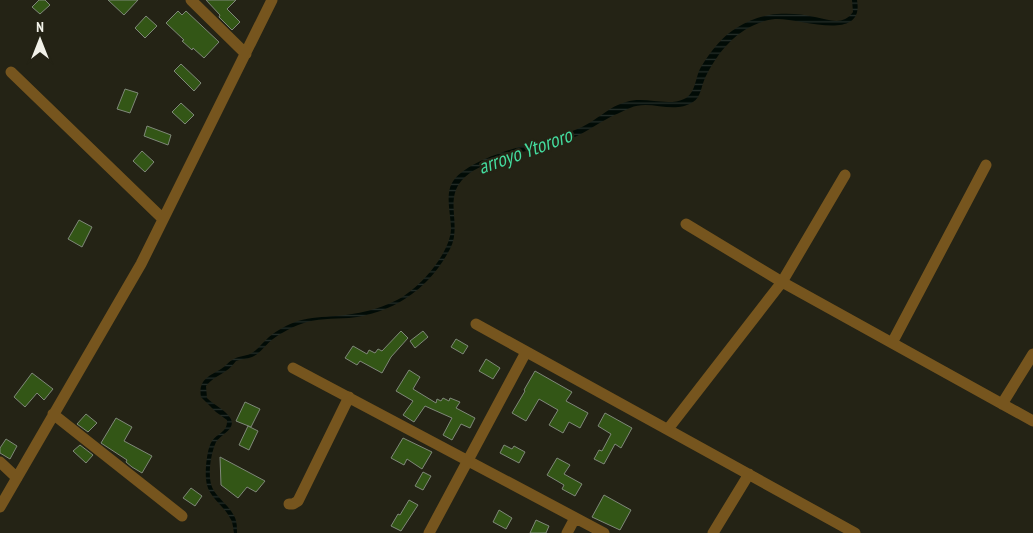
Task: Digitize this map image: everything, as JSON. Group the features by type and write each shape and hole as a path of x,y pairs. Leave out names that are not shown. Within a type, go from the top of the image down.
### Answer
{"street":[{"path":"191,0 246,54"},
{"path":"0,506 141,264 272,0"},
{"path":"11,72 163,219"},
{"path":"892,343 986,165"},
{"path":"668,429 782,282 844,175"},
{"path":"686,224 782,282 1033,421"},
{"path":"476,324 855,533"},
{"path":"429,533 526,352"},
{"path":"1002,404 1033,354"},
{"path":"293,368 604,533"},
{"path":"289,504 298,501 349,397"},
{"path":"53,414 182,516"},
{"path":"0,462 17,478"},
{"path":"713,533 748,474"},
{"path":"568,533 575,518"}],"water":[{"name":"arroyo Ytororo","path":"852,0 857,0 857,13 851,21 840,25 775,19 763,21 742,32 717,57 705,78 698,97 685,106 645,105 630,108 577,136 503,158 476,169 458,185 455,194 455,230 450,249 432,276 421,287 395,305 381,311 349,318 307,322 294,327 273,339 255,356 236,361 229,369 210,382 206,386 207,398 226,413 232,424 214,446 210,474 213,488 235,519 237,533 234,533 231,520 212,496 207,485 206,470 210,444 224,430 227,420 201,397 201,386 205,379 232,360 253,353 272,334 291,324 308,319 352,314 375,309 397,300 415,288 439,260 449,239 451,229 449,193 452,183 461,173 475,164 511,149 582,127 614,107 626,102 641,100 670,102 684,99 691,93 701,67 713,50 722,39 738,27 757,18 777,14 801,14 841,21 853,12"}],"building":[{"path":"39,0 45,0 50,5 40,14 32,7"},
{"path":"108,0 138,0 124,15"},
{"path":"206,0 236,0 227,9 240,22 232,30"},
{"path":"178,11 182,15 186,11 219,42 204,58 182,41 184,40 166,23"},
{"path":"146,16 157,26 145,38 135,28"},
{"path":"181,64 201,83 194,91 174,71"},
{"path":"125,89 138,93 130,113 117,109"},
{"path":"181,103 194,115 185,124 172,112"},
{"path":"147,126 171,135 168,145 144,136"},
{"path":"142,151 154,162 145,172 133,161"},
{"path":"79,220 92,227 82,247 68,239"},
{"path":"401,331 408,338 391,357 382,373 360,361 357,365 345,358 353,346 367,354 369,350 375,353 378,349 382,351"},
{"path":"423,331 428,337 415,348 410,341"},
{"path":"456,339 468,346 463,354 451,347"},
{"path":"486,359 500,368 493,379 479,371"},
{"path":"409,370 420,377 413,389 436,403 437,399 441,401 443,398 449,401 450,398 460,402 456,408 475,418 470,428 461,424 452,440 443,435 452,418 425,406 414,422 403,415 413,401 396,391"},
{"path":"535,371 572,392 566,401 588,413 580,428 569,422 563,433 549,425 558,410 539,399 526,421 512,413"},
{"path":"32,373 53,389 44,400 37,393 25,407 14,397"},
{"path":"245,402 260,409 251,427 236,421"},
{"path":"605,413 632,428 621,448 615,444 604,464 594,459 599,450 602,451 611,434 598,426"},
{"path":"86,414 97,423 88,432 77,424"},
{"path":"116,418 132,427 124,441 152,456 142,473 126,462 127,460 101,443"},
{"path":"248,426 258,431 249,450 239,445"},
{"path":"403,438 432,452 422,469 407,459 404,465 391,458"},
{"path":"6,439 17,446 10,459 0,453 0,448"},
{"path":"80,445 93,455 86,463 73,451"},
{"path":"504,445 512,449 514,446 525,452 519,463 500,453"},
{"path":"220,457 265,481 256,492 247,487 238,498 221,485"},
{"path":"557,458 570,465 564,474 582,484 575,496 562,489 564,485 547,475"},
{"path":"423,472 431,476 423,490 415,486"},
{"path":"191,488 202,496 195,506 183,498"},
{"path":"604,495 631,510 620,530 592,517"},
{"path":"409,500 418,505 401,531 391,526"},
{"path":"499,510 512,518 506,529 493,522"},
{"path":"536,520 549,526 546,533 530,533"}]}
